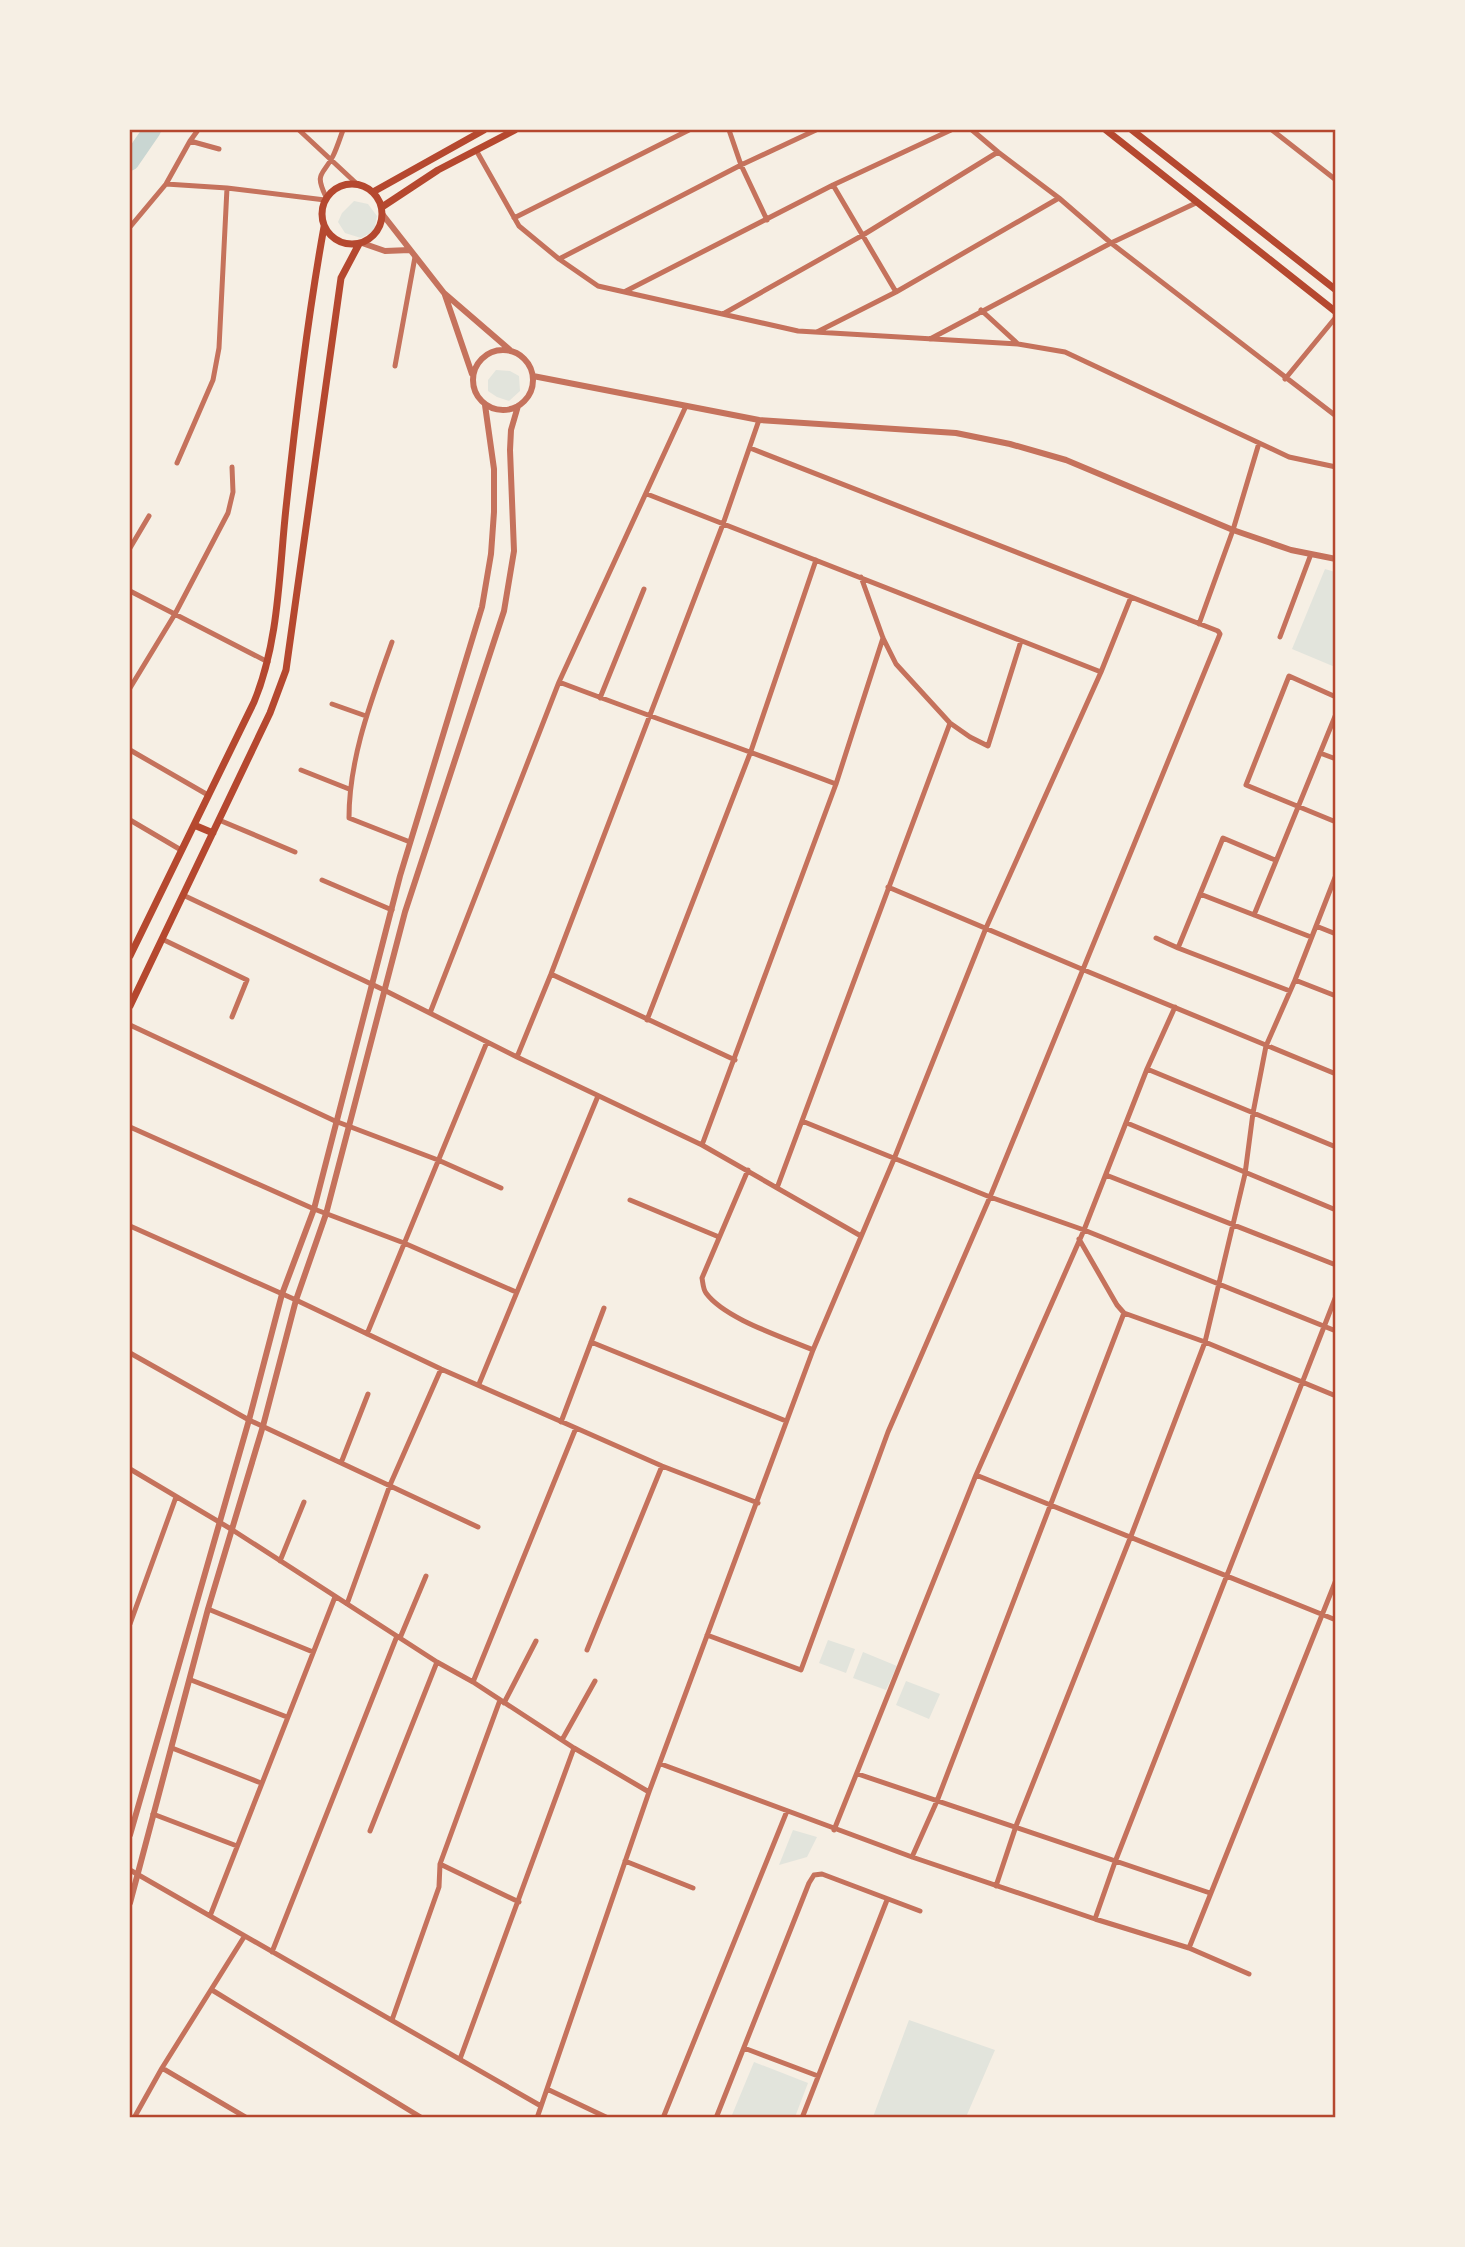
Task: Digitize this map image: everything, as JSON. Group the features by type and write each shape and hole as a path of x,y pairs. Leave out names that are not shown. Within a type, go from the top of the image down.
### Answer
{"main road":[{"path":"373,192 484,130"},
{"path":"382,211 438,170 515,130"},
{"path":"1106,130 1335,314"},
{"path":"1132,130 1335,290"},
{"path":"130,955 254,702 268,662 291,455 324,227 322,209 335,189 345,184 357,184 373,192 382,211 378,230 373,237 361,244 351,245 335,240 324,227"},
{"path":"130,1006 270,713 286,670 341,278 361,244"},
{"path":"194,825 213,833"}],"street":[{"path":"130,227 166,184 198,130"},
{"path":"299,130 357,184"},
{"path":"166,184 326,199 320,185 321,174 331,160 343,130"},
{"path":"514,218 689,130"},
{"path":"729,130 741,165 767,220"},
{"path":"559,259 741,165 816,130"},
{"path":"625,291 833,185 951,130"},
{"path":"972,130 1059,198 1111,243 1335,416"},
{"path":"1272,130 1335,180"},
{"path":"190,141 219,149"},
{"path":"476,150 519,226 591,284 798,331 1018,344 1065,352 1289,457 1311,464 1335,467"},
{"path":"723,314 863,234 998,152"},
{"path":"833,185 896,292"},
{"path":"177,463 213,380 219,348 227,188"},
{"path":"817,332 896,292 1059,198"},
{"path":"930,339 1111,243 1198,202"},
{"path":"382,211 444,293 511,351 522,356 529,365 533,376 532,388 527,399 518,406 495,410 485,405 477,396 473,386 473,374 444,293"},
{"path":"361,244 385,251 413,254"},
{"path":"395,366 413,254"},
{"path":"981,310 1018,344"},
{"path":"1285,379 1335,314"},
{"path":"473,374 478,363 487,354 499,350 511,351"},
{"path":"533,376 758,420 956,433 1010,444 1066,460 1234,530 1291,550 1335,559"},
{"path":"130,1835 250,1420 282,1294 314,1209 410,842 482,607 491,554 494,469 485,405"},
{"path":"130,1903 208,1609 263,1426 296,1300 326,1214 405,912 504,611 514,551 510,450 511,430 518,406"},
{"path":"430,1013 559,681 686,406"},
{"path":"516,1057 551,974 723,524 758,420"},
{"path":"1199,624 1234,530 1259,443"},
{"path":"707,1635 801,1670 888,1432 990,1197 1084,970 1219,632 750,447"},
{"path":"130,688 175,614 228,513 233,492 232,467"},
{"path":"647,494 1101,672"},
{"path":"130,548 149,516"},
{"path":"1280,637 1311,554"},
{"path":"647,1020 751,751 816,560"},
{"path":"860,577 896,664 950,723 988,746 1021,641"},
{"path":"600,698 644,589"},
{"path":"130,591 268,662"},
{"path":"537,2118 649,1792 813,1350 894,1159 986,928 1101,672 1130,597"},
{"path":"702,1145 836,784 883,638"},
{"path":"392,642 366,716 349,789 349,818 410,842"},
{"path":"1335,697 1289,676 1246,785 1335,822"},
{"path":"559,681 649,717 751,751 836,784"},
{"path":"332,704 366,716"},
{"path":"1254,915 1335,714"},
{"path":"777,1188 950,723"},
{"path":"130,750 208,795"},
{"path":"1321,753 1335,759"},
{"path":"301,770 349,789"},
{"path":"130,820 181,850"},
{"path":"219,820 295,852"},
{"path":"1178,948 1223,838 1275,860"},
{"path":"996,1886 1016,1826 1205,1342 1235,1225 1266,1046 1295,980 1335,875"},
{"path":"321,880 392,910"},
{"path":"888,887 1335,1074"},
{"path":"1200,894 1311,937"},
{"path":"183,895 702,1145 861,1236"},
{"path":"1316,926 1335,934"},
{"path":"1156,938 1290,991"},
{"path":"162,939 247,980 232,1017"},
{"path":"551,974 735,1060"},
{"path":"1295,980 1335,996"},
{"path":"834,1830 976,1475 1084,1230 1147,1069 1175,1007"},
{"path":"130,1026 335,1121 438,1160 501,1188"},
{"path":"367,1334 487,1042"},
{"path":"1147,1069 1335,1147"},
{"path":"479,1384 598,1096"},
{"path":"802,1121 1335,1331"},
{"path":"1127,1123 1335,1210"},
{"path":"130,1127 314,1209 404,1243 516,1292"},
{"path":"748,1170 702,1278 704,1291 716,1304 735,1317 813,1350"},
{"path":"1106,1175 1335,1265"},
{"path":"630,1200 719,1237"},
{"path":"130,1226 561,1422 662,1466 758,1503"},
{"path":"1079,1239 1116,1305 1124,1312 1335,1396"},
{"path":"1095,1919 1335,1296"},
{"path":"561,1422 604,1308"},
{"path":"912,1857 937,1801 1124,1312"},
{"path":"591,1342 786,1421"},
{"path":"130,1353 250,1420 478,1527"},
{"path":"347,1604 390,1485 442,1369"},
{"path":"341,1463 368,1394"},
{"path":"473,1682 576,1428"},
{"path":"587,1650 662,1466"},
{"path":"130,1469 232,1529 437,1662 649,1792"},
{"path":"976,1475 1335,1620"},
{"path":"130,1624 176,1497"},
{"path":"280,1561 304,1502"},
{"path":"272,1952 426,1576"},
{"path":"1189,1948 1335,1580"},
{"path":"210,1916 335,1597"},
{"path":"208,1609 313,1651"},
{"path":"392,2020 439,1887 440,1864 502,1702 536,1641"},
{"path":"370,1831 437,1662"},
{"path":"191,1680 287,1717"},
{"path":"562,1740 595,1681"},
{"path":"172,1748 261,1783"},
{"path":"460,2059 574,1748"},
{"path":"661,1764 834,1830 1095,1919 1189,1948 1249,1974"},
{"path":"858,1774 1210,1893"},
{"path":"663,2118 787,1811"},
{"path":"153,1814 237,1846"},
{"path":"625,1861 693,1888"},
{"path":"440,1864 519,1902"},
{"path":"130,1870 541,2106"},
{"path":"716,2118 814,1875 822,1874 920,1912"},
{"path":"802,2118 887,1900"},
{"path":"134,2118 244,1937"},
{"path":"212,1990 422,2118"},
{"path":"744,2048 818,2076"},
{"path":"162,2068 247,2118"},
{"path":"547,2089 608,2118"}],"shaded area":[{"path":"354,201 368,204 377,216 374,231 361,238 345,233 338,222 342,213"},
{"path":"496,370 510,371 519,376 520,391 509,401 488,391 488,380"},
{"path":"1325,569 1335,572 1335,667 1292,649"},
{"path":"828,1640 855,1649 846,1673 819,1663"},
{"path":"863,1652 897,1666 886,1690 853,1678"},
{"path":"906,1681 940,1694 929,1719 896,1705"},
{"path":"793,1830 817,1837 807,1857 779,1865"},
{"path":"909,2020 995,2050 966,2117 873,2117"},
{"path":"754,2062 808,2083 795,2117 737,2118 732,2115"}],"waterway":[{"path":"130,162 152,130"}]}
